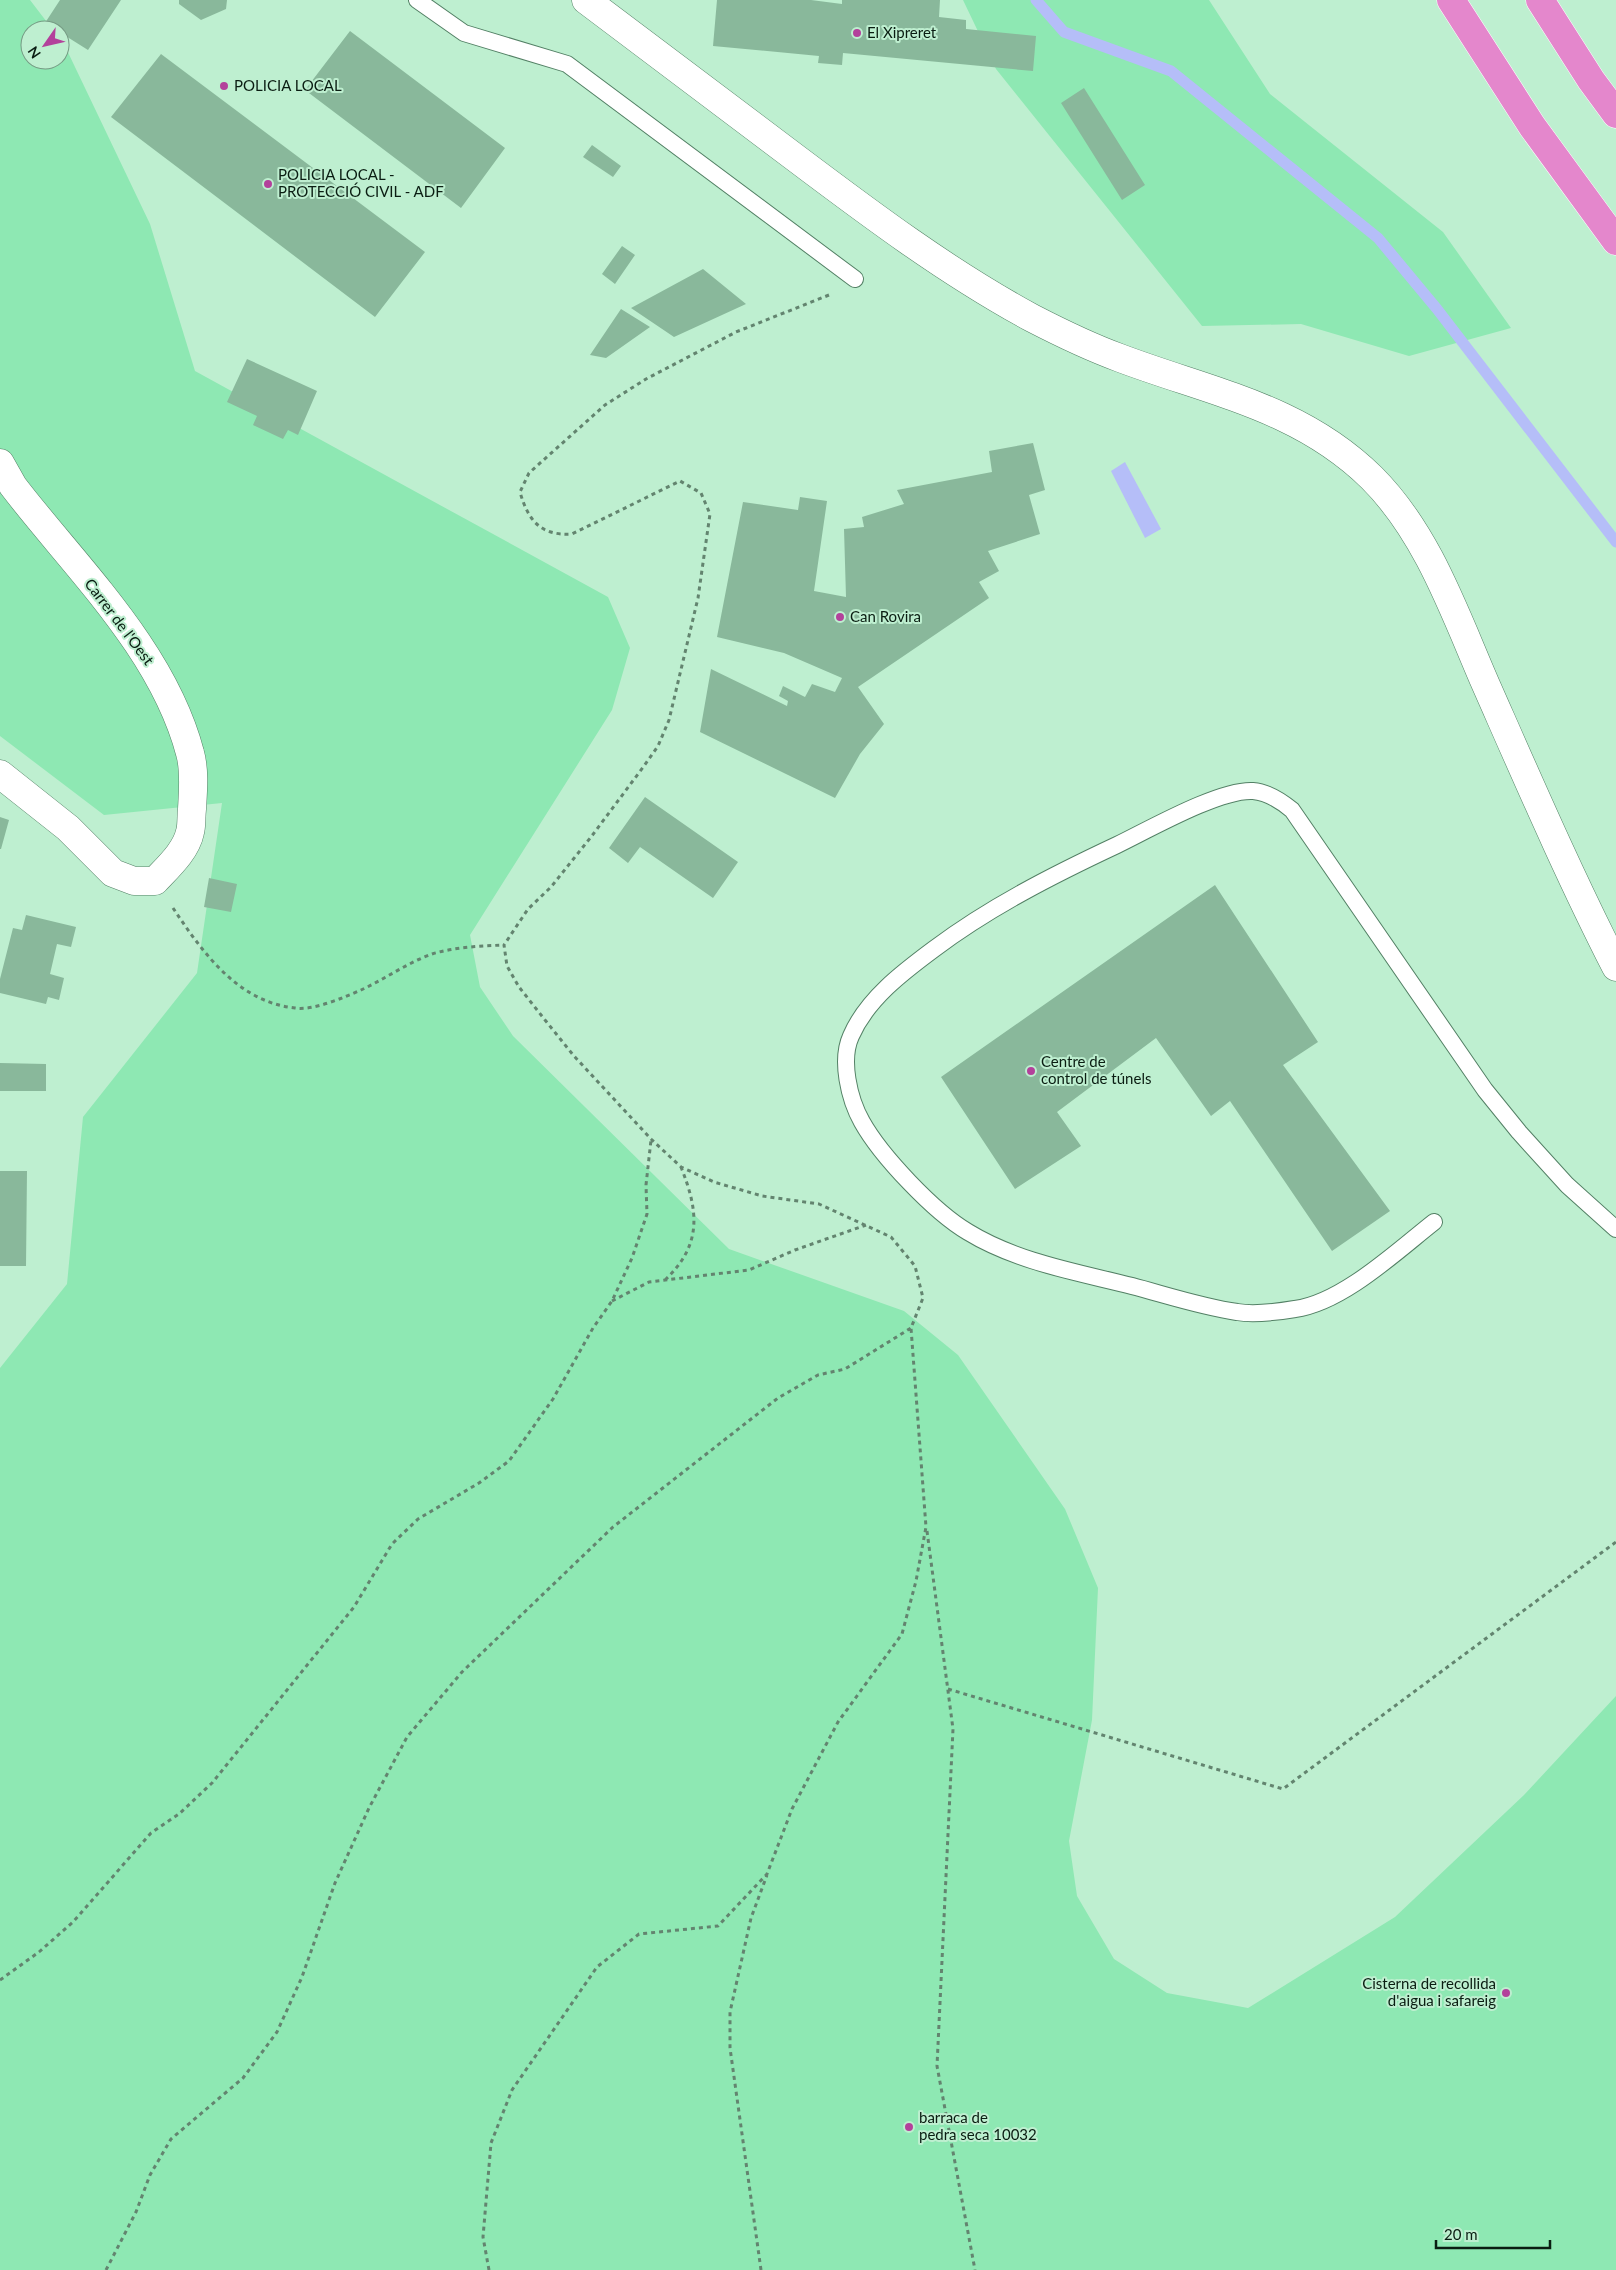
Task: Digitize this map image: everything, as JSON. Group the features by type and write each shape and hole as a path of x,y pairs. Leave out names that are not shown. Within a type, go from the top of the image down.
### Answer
{"highway":[{"path":"1450,0 1532,126 1616,241"},
{"path":"1540,0 1591,80 1616,114"}],"street":[{"path":"586,0 863,209 959,275 1034,319 1073,338 1122,359 1233,396 1290,420 1343,453 1373,479 1397,509 1437,575 1564,861 1616,967"},
{"name":"Carrer de l'Oest","path":"0,463 13,486 124,624 148,658 174,711 187,745 190,754 193,790 190,833 176,858 155,881"},
{"path":"0,774 68,828 113,873 134,881 155,881"}],"lane":[{"path":"417,0 433,5 464,32 567,64 854,279"},
{"path":"1434,1222 1379,1266 1341,1292 1298,1309 1240,1313 1042,1263 990,1244 966,1231 915,1186 874,1142 860,1120 852,1099 846,1053 850,1037 861,1017 908,968 983,914 1110,848 1214,799 1238,791 1257,791 1279,800 1292,810 1485,1090 1519,1132 1567,1185 1616,1229"}],"path":[{"path":"854,279 843,289 736,332 646,379 605,405 529,473 520,492 524,506 531,519 545,530 558,535 572,534 680,481 701,493 710,514 698,598 669,720 658,746 591,837 551,887 528,909 504,945 507,966 519,987 574,1056 651,1139 681,1167 714,1182 746,1191 819,1204 890,1237 916,1266 923,1298 911,1328 926,1527 953,1729 937,2066 975,2270"},
{"path":"155,881 194,940 226,977 266,1002 297,1009 333,1001 433,954 474,946 504,945"},
{"path":"0,1980 39,1952 73,1922 151,1833 179,1814 212,1782 354,1607 392,1544 418,1519 479,1483 509,1460 553,1399 593,1328 612,1301 632,1258 647,1214 646,1185 651,1139"},
{"path":"664,1280 674,1271 690,1249 695,1224 692,1203 681,1167"},
{"path":"612,1301 649,1282 749,1270 795,1250 866,1225"},
{"path":"106,2270 136,2212 150,2175 171,2139 243,2078 277,2032 302,1978 335,1883 369,1808 407,1737 462,1672 606,1534 778,1398 818,1375 845,1368 911,1328"},
{"path":"761,2270 730,2048 730,2012 751,1918 792,1809 838,1722 902,1634 916,1581 926,1527"},
{"path":"948,1689 1283,1789 1616,1542"},
{"path":"489,2270 484,2237 491,2143 512,2090 597,1967 639,1934 718,1926 767,1874"}],"green space":[{"path":"0,0 30,0 45,20 20,20 20,70 70,70 70,57 150,224 195,371 608,597 630,648 612,710 470,935 480,987 513,1036 729,1249 904,1311 958,1355 1065,1509 1098,1588 1092,1720 1069,1841 1077,1896 1114,1959 1167,1993 1248,2008 1395,1917 1524,1795 1616,1696 1616,2270 0,2270 0,1368 67,1284 83,1117 197,973 222,803 104,815 0,736"},
{"path":"963,0 1209,0 1270,94 1443,232 1511,328 1409,356 1301,324 1202,326 996,69"}],"water":[{"path":"1125,462 1161,529 1145,538 1111,471"}],"building":[{"path":"60,0 121,0 88,50 70,39 70,20 47,20"},
{"path":"179,0 227,0 226,9 201,20 179,4"},
{"name":"El Xipreret","path":"717,0 811,0 842,4 842,0 940,0 939,17 966,20 966,29 1036,36 1033,71 843,53 842,65 818,63 819,56 713,46"},
{"path":"350,31 505,148 461,208 305,90"},
{"name":"POLICIA LOCAL - PROTECCIÓ CIVIL - ADF","path":"161,54 425,252 375,317 111,117"},
{"path":"1084,88 1145,185 1122,200 1061,103"},
{"path":"592,145 621,166 613,177 583,157"},
{"path":"622,246 635,255 615,284 602,274"},
{"path":"703,269 746,304 674,337 631,308"},
{"path":"621,309 650,327 606,358 590,355"},
{"path":"247,359 317,391 298,435 288,430 283,439 253,425 257,416 227,402"},
{"name":"Can Rovira","path":"1033,443 1045,490 1029,495 1040,534 988,551 999,571 979,582 989,598 858,687 884,724 860,754 835,798 700,732 711,669 787,706 788,701 779,696 783,686 805,697 812,684 835,692 842,678 784,653 717,637 743,502 798,510 800,497 827,501 814,591 846,597 844,529 864,527 862,517 904,504 897,490 992,472 989,451"},
{"path":"645,797 738,862 713,898 640,847 628,863 609,848"},
{"path":"0,817 9,820 1,849 0,849"},
{"path":"209,878 237,884 231,912 204,907"},
{"name":"Centre de control de túnels","path":"1215,885 1318,1042 1283,1065 1390,1211 1332,1251 1230,1101 1211,1116 1156,1038 1057,1112 1081,1146 1015,1189 941,1077"},
{"path":"26,915 76,927 71,947 57,944 50,974 64,978 59,1000 48,997 46,1004 0,993 0,979 13,928 22,930"},
{"path":"0,1063 46,1064 46,1091 0,1091"},
{"path":"0,1171 27,1171 26,1266 0,1266"}],"waterway":[{"path":"1036,0 1064,32 1171,71 1378,238 1437,309 1616,542"}],"place":[{"name":"El Xipreret","path":"857,33"},
{"name":"POLICIA LOCAL","path":"224,86"},
{"name":"POLICIA LOCAL - PROTECCIÓ CIVIL - ADF","path":"268,184"},
{"name":"Can Rovira","path":"840,617"},
{"name":"Centre de control de túnels","path":"1031,1071"},
{"name":"Cisterna de recollida d'aigua i safareig","path":"1506,1993"},
{"name":"barraca de pedra seca 10032","path":"909,2127"}]}
